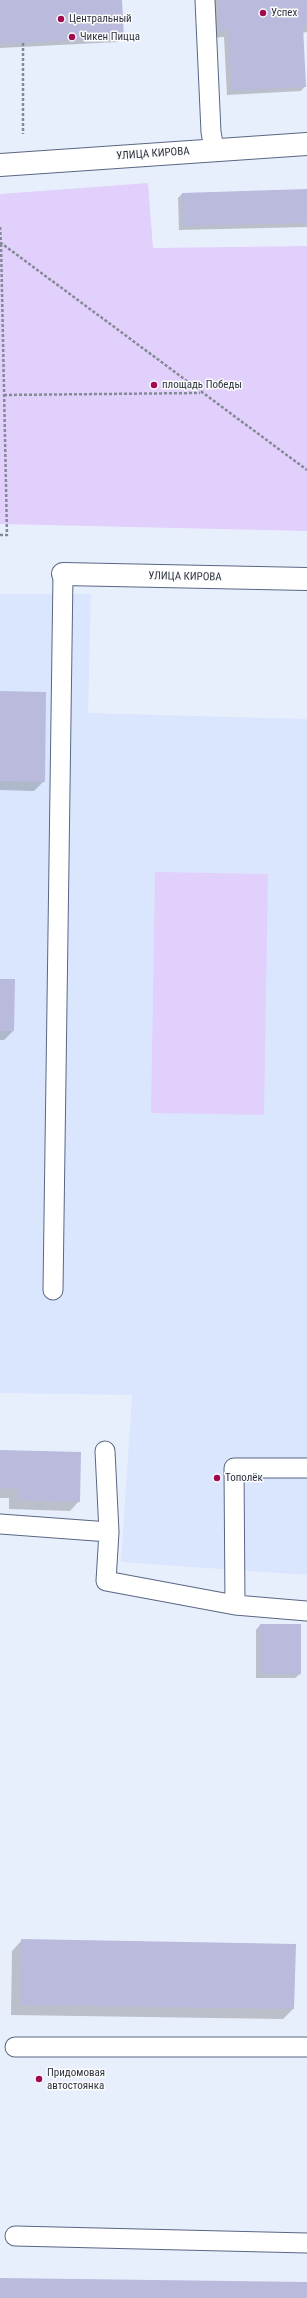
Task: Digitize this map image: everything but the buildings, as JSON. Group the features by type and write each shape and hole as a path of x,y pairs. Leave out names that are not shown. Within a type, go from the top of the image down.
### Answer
{"street":[{"name":"УЛИЦА КИРОВА","path":"0,165 214,149 307,144"},
{"name":"УЛИЦА КИРОВА","path":"63,574 307,579"}],"lane":[{"path":"205,0 211,132 214,149"},
{"path":"53,1290 63,574"},
{"path":"105,1451 109,1532 106,1581 235,1605 307,1611"},
{"path":"235,1605 234,1468 307,1468"},
{"path":"0,1524 109,1532"},
{"path":"15,2047 307,2047"},
{"path":"15,2236 307,2243"}],"path":[{"path":"23,43 23,142"},
{"path":"0,227 7,535 0,535"},
{"path":"1,243 200,393 307,470"},
{"path":"4,395 200,393"}],"shaded area":[{"name":"площадь Победы","path":"148,183 153,248 307,246 307,531 0,524 0,194"},
{"path":"0,594 91,594 88,713 307,719 307,1575 121,1562 132,1395 0,1393"},
{"path":"155,872 268,874 264,1115 151,1113"}],"place":[{"name":"Успех","path":"263,13"},
{"name":"Центральный","path":"61,19"},
{"name":"Чикен Пицца","path":"72,37"},
{"name":"площадь Победы","path":"154,385"},
{"name":"Тополёк","path":"217,1478"},
{"name":"Придомовая автостоянка","path":"39,2079"}]}
